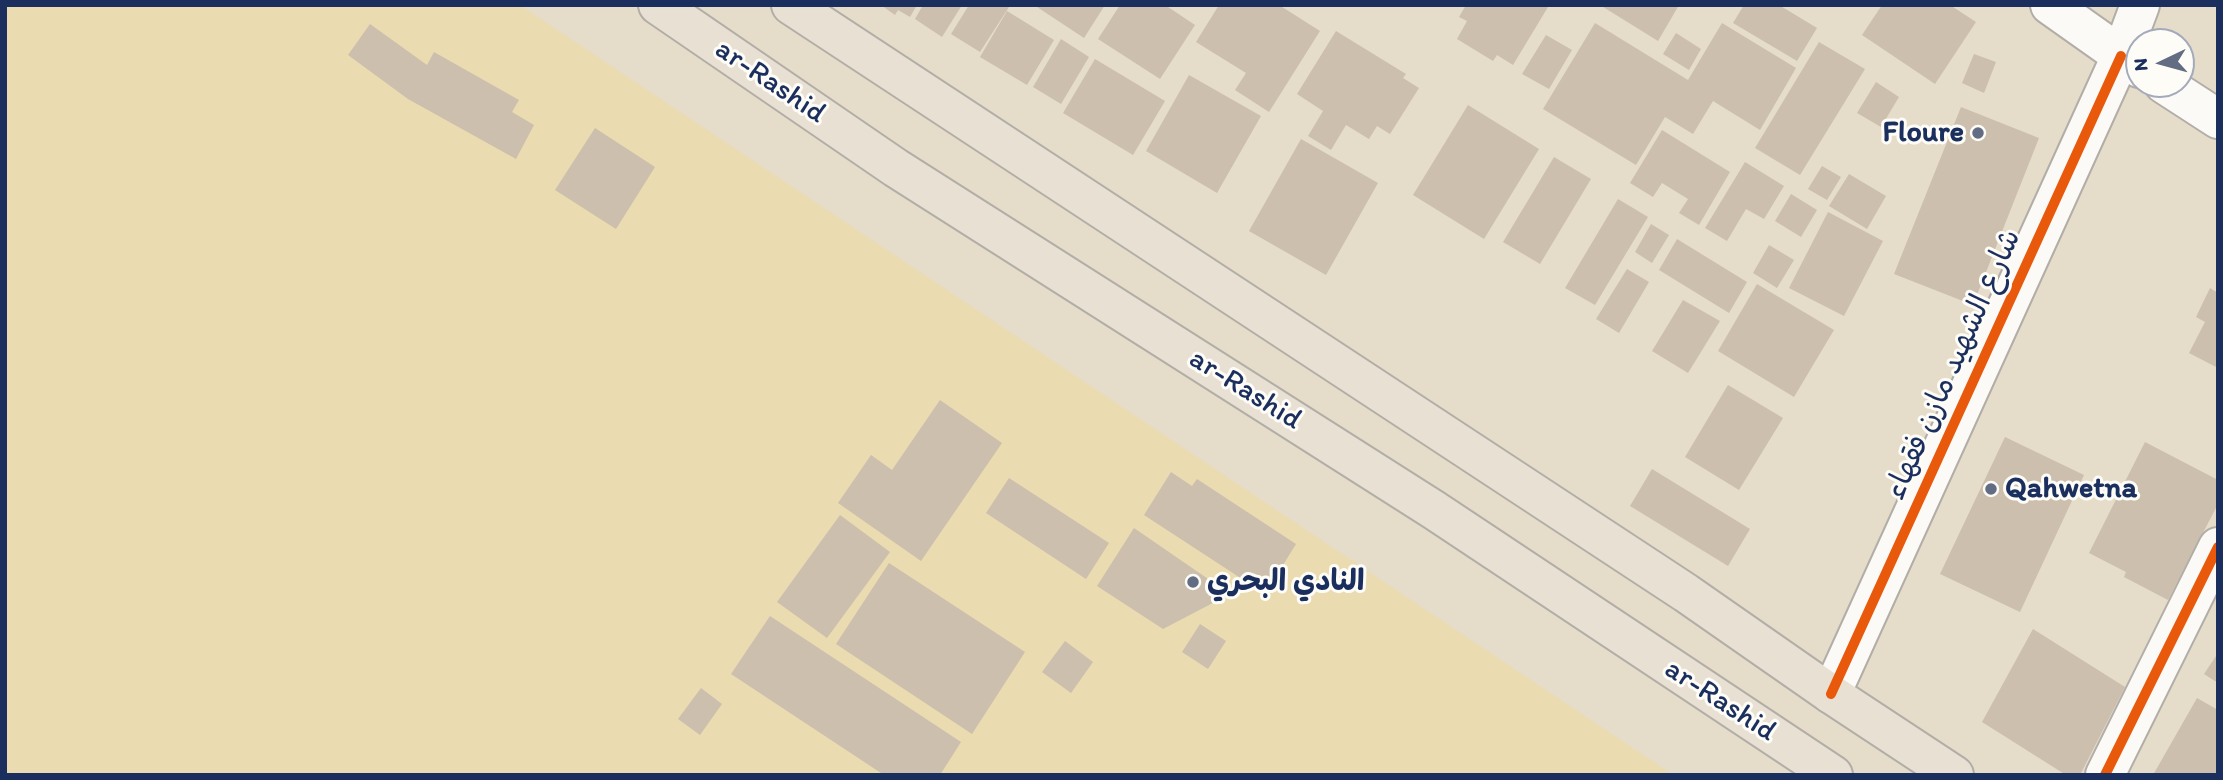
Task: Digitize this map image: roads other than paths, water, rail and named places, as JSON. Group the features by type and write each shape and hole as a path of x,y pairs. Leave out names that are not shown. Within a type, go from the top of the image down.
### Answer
{"main road":[{"name":"ar-Rashid","path":"658,5 895,168 1434,510 1833,775"},
{"path":"790,5 1674,586 1954,775"}],"street":[{"path":"2050,5 2125,58"},
{"name":"شارع الشهيد مازن فقهاء","path":"2136,28 2140,5"},
{"name":"شارع الشهيد مازن فقهاء","path":"1832,694 2125,73"},
{"path":"2186,98 2218,119"},
{"path":"2105,775 2218,547"}],"place":[{"name":"Floure","path":"1978,133"},
{"name":"Qahwetna","path":"1991,489"},
{"name":"النادي البحري","path":"1193,582"}]}
